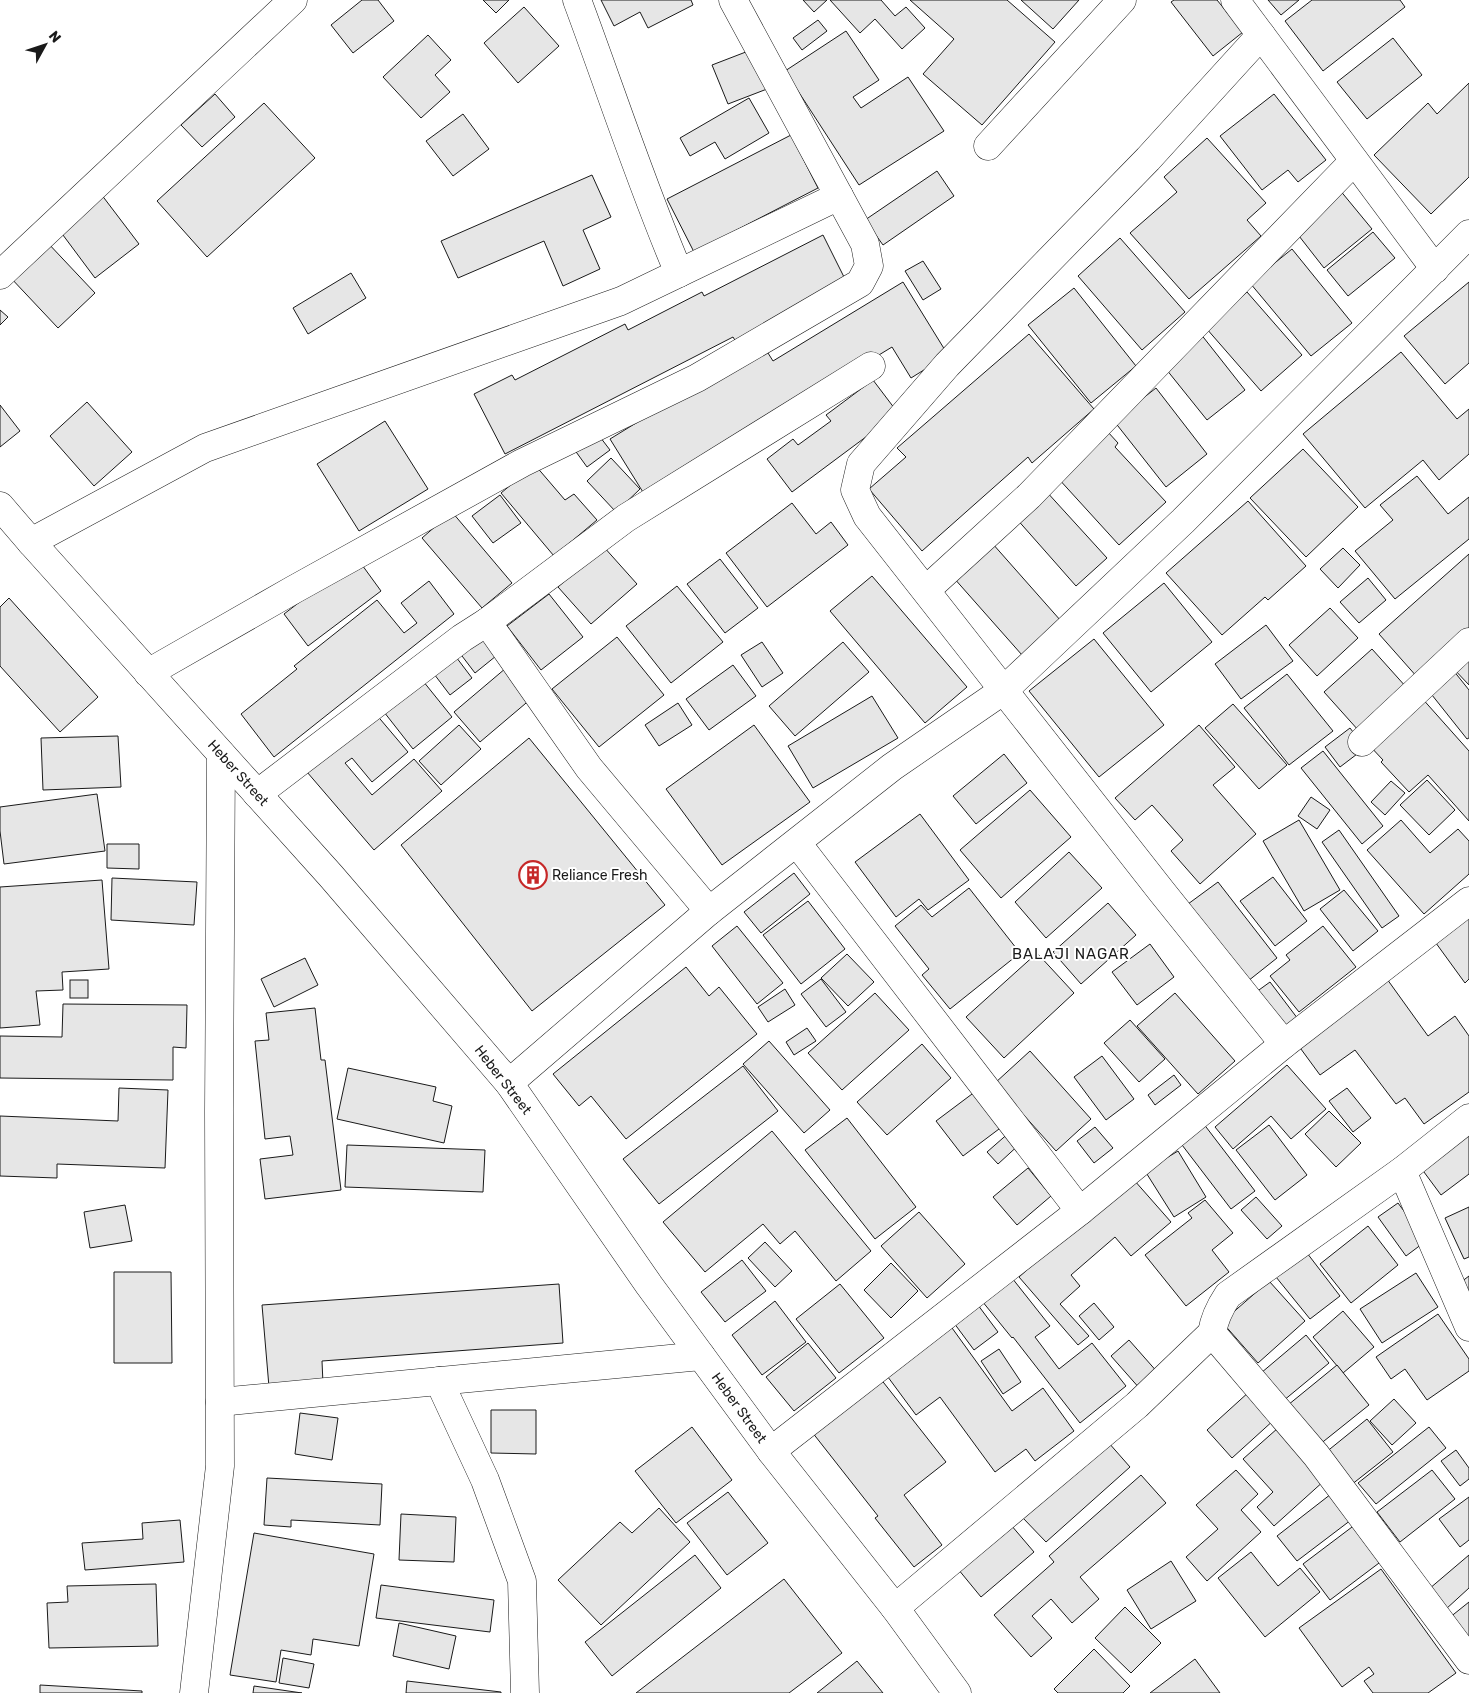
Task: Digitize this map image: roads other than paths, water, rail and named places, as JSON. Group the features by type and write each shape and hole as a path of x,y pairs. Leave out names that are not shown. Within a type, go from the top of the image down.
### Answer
{"street":[{"path":"0,275 293,0"},
{"path":"577,0 656,220 679,273"},
{"path":"988,146 1122,0"},
{"path":"1235,0 1434,269"},
{"path":"148,673 522,463 697,378 860,283 869,266 864,244 838,196 744,5"},
{"path":"1261,35 1148,159 947,366 861,464 856,490 866,516 1284,1044"},
{"path":"926,590 1029,496 1354,161"},
{"path":"30,542 205,448 621,301 838,196"},
{"path":"508,1083 710,911 892,768 1004,690 1183,521 1469,234"},
{"path":"257,794 462,638 487,622 626,518 871,366"},
{"name":"Heber Street","path":"0,506 30,542 331,876 508,1083 701,1356 771,1451 895,1608 957,1693"},
{"path":"487,622 589,768 710,911"},
{"path":"1362,742 1469,642"},
{"path":"194,1693 220,1466 219,1102 221,754"},
{"path":"797,843 1080,1211"},
{"path":"771,1451 1080,1211 1284,1044 1469,901"},
{"path":"895,1608 1137,1405 1212,1333 1214,1322 1228,1295 1402,1171 1469,1118"},
{"path":"1402,1171 1469,1327"},
{"path":"1212,1333 1316,1455 1469,1660"},
{"path":"220,1402 701,1356"},
{"path":"439,1381 485,1480 522,1581 525,1693"}],"place":[{"name":"Reliance Fresh","path":"533,875"}],"district":[{"name":"BALAJI NAGAR","path":"1071,954"}]}
